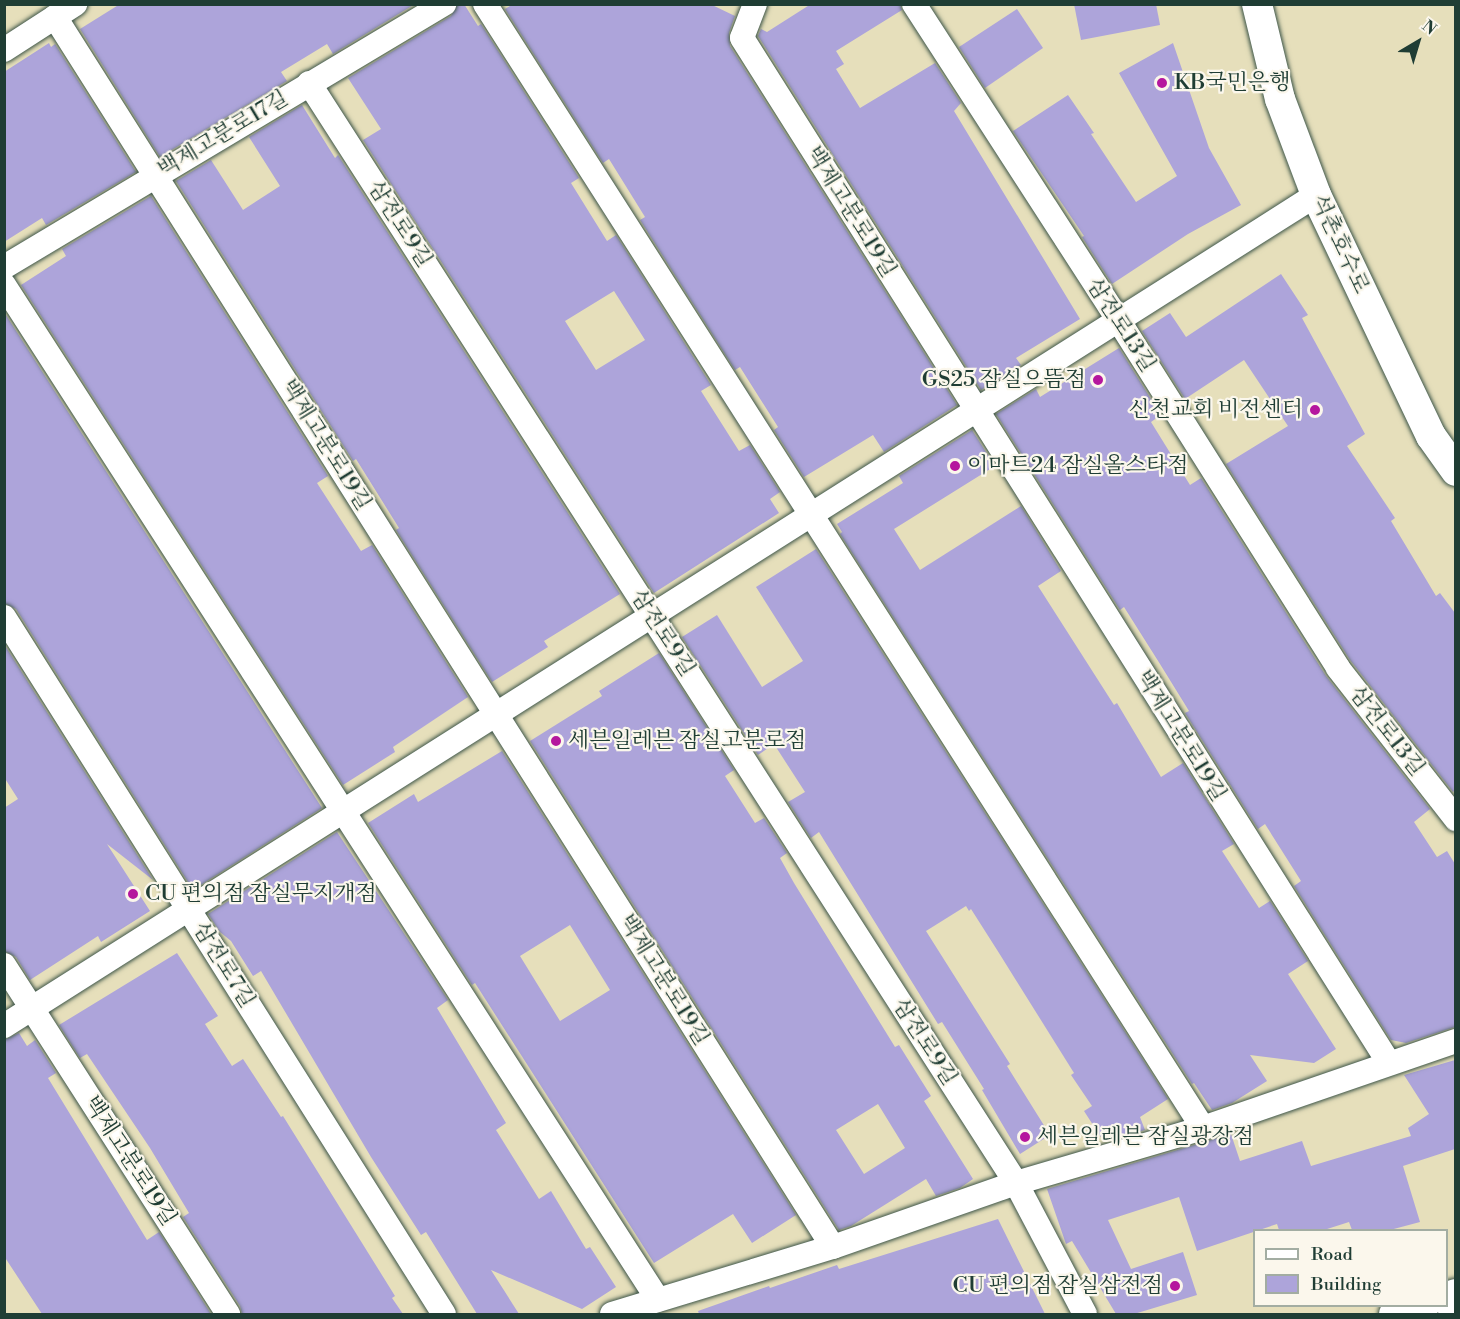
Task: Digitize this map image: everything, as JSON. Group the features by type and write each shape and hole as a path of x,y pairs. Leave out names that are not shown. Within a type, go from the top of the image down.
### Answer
{"main road":[{"path":"1395,1314 1416,1307"}],"street":[{"name":"백제고분로17길","path":"4,267 444,4"},
{"path":"485,4 1203,1128"},
{"name":"삼전로13길","path":"914,4 1117,318 1338,668 1455,819"},
{"name":"석촌호수로","path":"1257,4 1280,99 1316,195 1431,436 1455,471"},
{"name":"백제고분로19길","path":"747,7 742,38 974,409 1389,1062"},
{"path":"4,50 65,11"},
{"name":"백제고분로19길","path":"65,11 155,176 833,1247"},
{"name":"삼전로9길","path":"309,83 1016,1183 1085,1314"},
{"path":"4,1026 1117,318 1316,195"},
{"path":"4,285 658,1300"},
{"name":"삼전로7길","path":"4,617 444,1314"},
{"name":"백제고분로19길","path":"4,965 228,1314"},
{"path":"612,1314 833,1247 1016,1183 1203,1128 1455,1041"}],"building":[{"path":"120,4 415,4 333,54 327,44 281,72 287,81 160,157 80,29"},
{"path":"458,4 464,4 478,26 481,24 579,178 571,183 607,241 616,235 711,385 701,391 739,451 750,445 780,492 770,499 779,513 654,593 363,140 381,129 348,78 451,16","holes":["614,291 645,340 596,370 565,321"]},
{"path":"513,4 710,4 735,16 729,33 730,46 957,405 884,452 873,435 804,477 774,430 778,427 740,367 735,370 640,220 645,217 609,159 603,163 505,9"},
{"path":"811,4 900,4 902,10 836,51 844,64 836,69 860,108 935,63 961,103 954,111 1080,319 1016,358 1021,365 981,390 758,36 761,29 767,32"},
{"path":"1074,4 1156,4 1160,25 1081,40"},
{"path":"1017,9 1043,48 985,88 959,47"},
{"path":"49,43 51,47 55,44 136,172 46,225 42,218 4,242 4,72"},
{"path":"1173,43 1209,148 1241,205 1188,234 1112,284 1082,237 1084,236 1013,131 1068,95 1136,202 1177,176 1119,73"},
{"path":"302,105 335,158 338,155 620,594 544,641 548,647 492,682 396,530 399,528 356,459 353,461 176,181 211,160 243,210 280,186 249,137"},
{"path":"151,196 328,476 317,483 361,551 372,545 468,697 393,747 395,752 343,785 21,285 66,256 62,249"},
{"path":"1281,274 1308,315 1302,318 1365,434 1347,446 1395,518 1391,521 1436,596 1440,593 1455,613 1455,790 1453,792 1350,660 1226,464 1288,426 1244,360 1185,399 1142,331 1170,313 1186,337"},
{"path":"4,312 322,808 193,890 16,609 4,603"},
{"path":"1119,348 1161,415 1151,422 1190,485 1201,478 1326,676 1430,809 1414,822 1437,857 1447,851 1455,864 1455,1027 1406,1043 1391,1040 1294,886 1301,881 1265,824 1258,829 1185,713 1189,711 1160,664 1124,607 1120,610 996,414 1036,389 1040,397"},
{"path":"972,430 995,466 894,529 920,570 1021,506 1061,571 1038,586 1114,705 1117,703 1161,777 1183,763 1234,844 1222,851 1259,908 1270,901 1308,961 1288,974 1336,1049 1314,1063 1250,1055 1267,1081 1232,1103 1212,1110 1194,1083 1192,1084 840,534 842,532 837,524 903,483 899,476"},
{"path":"816,549 1168,1099 1140,1117 1145,1130 1104,1142 1084,1111 1092,1106 1071,1075 1074,1073 971,909 969,911 966,906 926,931 1010,1064 1007,1066 1050,1135 1020,1154 982,1090 984,1089 942,1022 938,1024 819,832 811,838 788,802 805,792 774,744 758,755 682,637 717,615 762,687 803,661 756,587"},
{"path":"4,644 153,880 107,844 150,911 101,942 98,936 30,980 16,957 4,951 4,808 18,799 4,777"},
{"path":"659,653 734,770 725,776 755,823 764,818 787,853 780,858 794,883 895,1047 899,1045 931,1096 924,1101 973,1179 960,1188 936,1196 926,1179 851,1226 839,1230 530,741 602,696 599,691","holes":["878,1104 905,1148 864,1174 836,1130"]},
{"path":"502,751 796,1215 752,1243 733,1214 654,1263 475,983 472,985 368,823 414,794 418,802","holes":["570,925 610,990 560,1021 520,956"]},
{"path":"337,832 448,1000 437,1008 506,1123 496,1130 539,1199 551,1191 586,1249 590,1247 616,1287 582,1309 491,1270 519,1314 477,1314 426,1232 421,1235 371,1157 261,971 253,976 231,941 220,932 208,914"},
{"path":"177,953 218,1016 205,1024 232,1066 243,1059 281,1117 283,1116 395,1296 392,1298 403,1314 242,1314 240,1306 183,1217 189,1213 150,1148 87,1054 80,1058 59,1025"},
{"path":"19,1033 27,1046 35,1040 56,1073 48,1078 147,1240 159,1232 211,1314 42,1314 4,1256 4,1040"},
{"path":"1455,1060 1455,1149 1403,1166 1420,1222 1394,1229 1352,1229 1349,1222 1327,1229 1279,1229 1277,1224 1262,1229 1253,1229 1253,1232 1197,1251 1179,1197 1108,1220 1131,1269 1183,1252 1197,1295 1134,1314 1116,1314 1072,1241 1066,1244 1047,1189 1231,1134 1240,1161 1302,1141 1311,1166 1411,1136 1408,1128 1429,1114 1404,1075"},
{"path":"998,1219 1045,1314 699,1314 698,1311 837,1265 839,1269"}],"place":[{"name":"KB국민은행","path":"1162,83"},
{"name":"GS25 잠실으뜸점","path":"1098,380"},
{"name":"신천교회 비전센터","path":"1315,410"},
{"name":"이마트24 잠실올스타점","path":"955,466"},
{"name":"세븐일레븐 잠실고분로점","path":"556,741"},
{"name":"CU 편의점 잠실무지개점","path":"133,894"},
{"name":"세븐일레븐 잠실광장점","path":"1025,1137"},
{"name":"CU 편의점 잠실삼전점","path":"1175,1286"}]}
